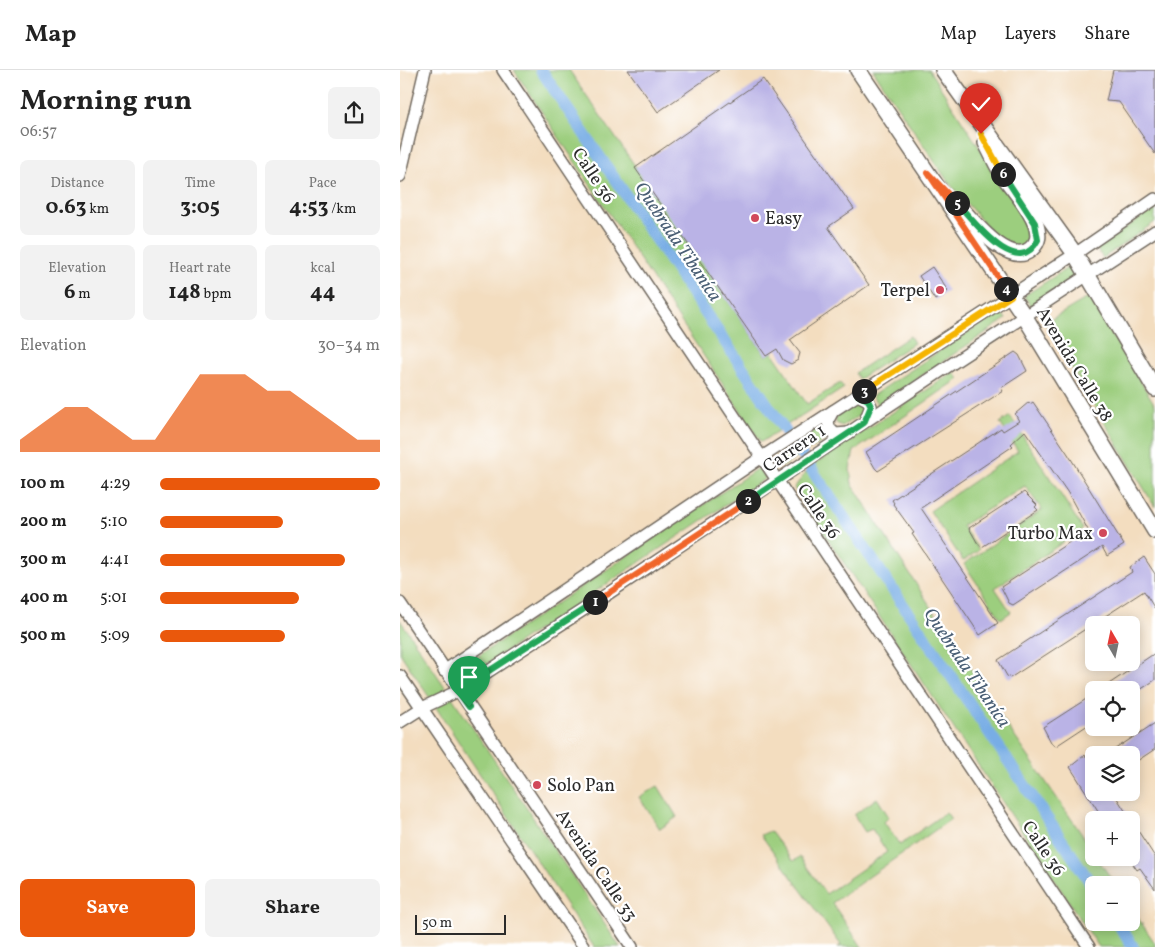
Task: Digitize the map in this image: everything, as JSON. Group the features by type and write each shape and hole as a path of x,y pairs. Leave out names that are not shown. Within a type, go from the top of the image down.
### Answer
{"main road":[{"name":"Avenida Calle 38","path":"858,70 1025,317 1155,531"},
{"path":"943,70 1075,254 1155,389"},
{"path":"928,173 994,242 1006,251 1020,255 1035,245 1038,234 1035,223 1000,170 963,97"}],"street":[{"path":"400,176 425,70"},
{"name":"Calle 36","path":"503,70 1090,947"},
{"name":"Carrera 1","path":"444,670 762,457 1075,254 1155,199"},
{"name":"Carrera 1","path":"400,722 422,708 458,691 1155,231"},
{"path":"858,395 868,400 871,406 864,423"},
{"path":"833,411 827,424 831,431 835,434 849,432"},
{"name":"Avenida Calle 33","path":"400,603 632,947"},
{"path":"400,676 584,947"}],"green space":[{"path":"514,70 569,70 766,356 772,352 807,404 840,383 844,388 761,442"},
{"path":"873,70 929,70 1029,224 1030,235 1028,243 1017,248 995,236 949,183"},
{"path":"1155,208 1155,222 1103,258 1096,248"},
{"path":"1069,267 1075,277 1031,306 1024,296"},
{"path":"1089,297 1155,405 1155,507 1045,323"},
{"path":"1000,311 1006,319 878,405 872,396"},
{"path":"910,336 914,343 859,379 855,373"},
{"path":"954,372 959,379 854,451 850,469 852,484 1004,721 1085,839 1085,866 1103,866 1110,876 1085,876 1085,926 794,488 810,467"},
{"path":"854,404 861,408 860,415 842,426 836,423 836,416"},
{"path":"1010,416 1083,529 995,588 1011,612 1001,619 964,564 1042,510 1025,486 962,526 979,550 963,561 930,511 1018,451 1000,423"},
{"path":"819,427 821,435 828,438 782,467 776,458"},
{"path":"758,468 766,478 467,677 462,667"},
{"path":"400,620 620,947 594,947 400,653"},
{"path":"658,786 677,817 660,829 639,797"},
{"path":"877,798 889,817 884,822 900,845 946,812 951,819 832,903 862,947 838,947 841,945 761,835 770,831 793,861 800,857 826,894 887,852 872,829 865,832 854,815"},
{"path":"1140,921 1155,943 1155,947 1099,947 1088,931 1140,931"}],"building":[{"path":"628,70 719,70 658,112"},
{"path":"1113,70 1155,70 1155,154 1119,102 1106,101"},
{"name":"Easy","path":"763,79 854,209 828,227 869,285 790,340 800,353 798,360 791,364 783,360 777,349 766,356 635,168"},
{"path":"932,267 948,291 935,300 919,276"},
{"path":"1015,352 1019,355 1027,371 1001,388 1003,391 878,471 875,468 866,452"},
{"path":"1029,402 1030,404 1033,402 1068,454 1124,545 1107,556 1102,547 1013,605 1009,603 1001,587 1088,530 1068,493 1025,431 1011,444 1013,446 921,508 998,623 980,635 912,534 914,533 892,500 1001,428 1003,431 1019,421 1015,414"},
{"path":"1024,492 1037,505 1035,507 1038,510 982,547 978,544 969,528"},
{"path":"1144,557 1155,574 1155,609 1144,591 1105,616 1085,616 1085,629 1010,678 1007,676 998,660 1132,572 1130,567"},
{"path":"1155,653 1155,680 1140,690 1140,681 1113,681 1128,671 1140,671 1140,663"},
{"path":"1085,700 1085,727 1056,746 1052,744 1043,727"},
{"path":"1155,723 1155,749 1140,759 1140,746 1120,746 1135,736 1140,736 1140,733"},
{"path":"1085,755 1085,790 1070,767"},
{"path":"1092,801 1119,801 1125,811 1098,811"},
{"path":"1140,834 1155,857 1155,889 1140,868 1137,870 1134,866 1140,866"}],"waterway":[{"name":"Quebrada Tibaníca","path":"541,70 786,432"},
{"name":"Quebrada Tibaníca","path":"794,444 802,455"},
{"name":"Quebrada Tibaníca","path":"810,467 1086,876"},
{"name":"Quebrada Tibaníca","path":"1123,931 1133,947"}],"place":[{"name":"Easy","path":"755,218"},
{"name":"Terpel","path":"940,290"},
{"name":"Turbo Max","path":"1103,533"},
{"name":"Solo Pan","path":"537,785"}],"route":[{"path":"469,707 458,691 864,423 870,413 871,406 868,400 858,395 1011,296 928,173 994,242 1012,254 1020,255 1027,252 1038,240 1035,223 1000,170 981,134"}]}
